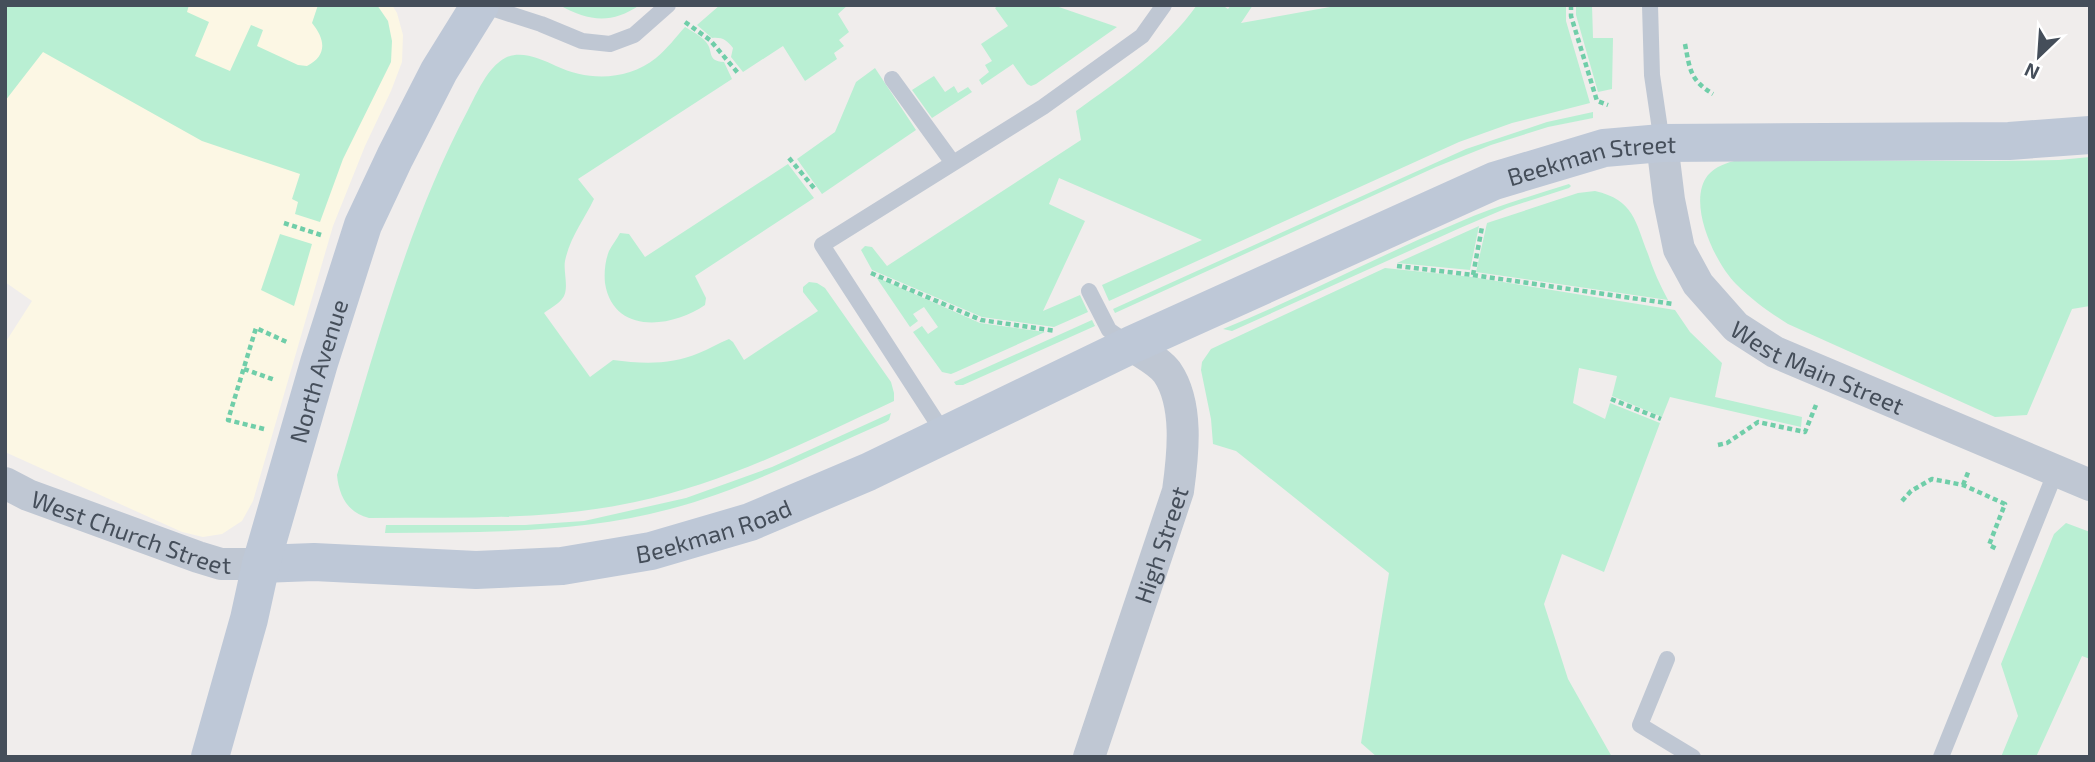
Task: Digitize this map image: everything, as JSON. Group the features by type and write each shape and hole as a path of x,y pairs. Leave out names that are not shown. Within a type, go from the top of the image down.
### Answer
{"street":[{"name":"North Avenue","path":"210,757 250,619 261,564 319,363 363,225 439,71 481,5"},
{"name":"Beekman Street","path":"1131,345 1494,181 1604,148 1662,143 2009,141 2090,135"},
{"name":"West Main Street","path":"1662,143 1669,200 1679,249 1698,284 1736,327 1775,352 2090,485"},
{"name":"Beekman Road","path":"261,564 314,562 476,570 562,566 651,551 750,522 868,472 1131,345"},
{"name":"High Street","path":"1089,757 1178,491 1183,450 1181,413 1172,383 1165,369 1131,345"},
{"name":"West Church Street","path":"5,483 28,495 198,557 221,564 261,564"}],"lane":[{"path":"481,5 541,24 582,41 610,44 634,34 668,5"},
{"path":"945,435 822,246 1043,107 1142,36 1164,5"},
{"path":"1650,5 1652,75 1662,143"},
{"path":"892,79 953,163"},
{"path":"1089,291 1109,330 1131,345"},
{"path":"1941,757 2056,471"},
{"path":"1667,659 1640,725 1693,757"}],"path":[{"path":"1571,5 1571,16 1597,101 1608,105"},
{"path":"695,30 710,40 738,73"},
{"path":"1685,44 1691,73 1699,85 1713,94"},
{"path":"789,158 814,188"},
{"path":"1473,275 1484,220"},
{"path":"284,223 321,235"},
{"path":"1386,265 1677,304"},
{"path":"869,272 981,320 1056,331"},
{"path":"265,430 228,419 256,328 290,344"},
{"path":"244,369 279,381"},
{"path":"1612,399 1661,419"},
{"path":"1718,442 1727,443 1758,422 1805,432 1816,405"},
{"path":"1963,485 1969,470"},
{"path":"1902,501 1911,491 1932,479 1963,485 2005,503 1989,545 2020,559"}],"shaded area":[{"path":"43,5 392,5 397,13 403,35 402,62 333,226 253,501 242,521 222,534 203,537 182,532 5,452 5,343 32,301 5,282 5,101 42,51"}],"green space":[{"path":"5,5 189,5 187,12 209,22 195,56 230,71 251,25 263,30 257,46 298,65 307,66 314,62 321,52 322,41 312,23 318,5 377,5 388,21 392,41 391,62 343,159 320,222 295,214 298,202 292,199 300,174 202,141 43,52 5,101"},
{"path":"559,5 640,5 619,16 600,19 580,15"},
{"path":"720,5 848,5 838,14 849,32 839,40 844,46 834,53 837,59 805,81 783,46 743,72 731,57 733,48 729,43 712,38 697,25"},
{"path":"999,5 1053,5 1117,27 1036,84 1027,84 1013,64 982,85 979,80 989,72 985,65 992,61 981,44 1008,26 995,8"},
{"path":"1197,5 1222,5 1228,9 1231,5 1253,5 1241,23 1341,5 1566,5 1566,21 1590,103 1512,123 1459,142 1109,301 1102,285 1202,240 1059,178 1049,204 1085,221 1043,311 1080,295 1088,312 1054,327 982,317 872,270 861,250 865,246 872,247 887,266 1081,140 1076,111 1156,50"},
{"path":"1576,5 1592,5 1593,38 1613,38 1612,89 1598,92 1576,15"},
{"path":"685,27 706,42 713,58 724,62 732,79 578,179 594,199 567,252 564,295 544,313 590,377 613,360 667,362 699,353 729,339 744,360 818,311 803,292 803,287 809,282 817,283 825,288 891,382 894,401 735,472 669,494 635,502 569,512 503,517 369,518 355,512 342,497 337,475 365,382 394,289 427,198 446,154 488,74 505,58 524,55 581,74 620,75 645,66 656,58"},
{"path":"875,68 916,130 822,194 797,159 835,132 856,82"},
{"path":"934,76 945,92 954,86 958,93 968,87 972,92 932,118 912,90"},
{"path":"1593,112 1593,118 1548,127 1491,145 1436,167 1115,313 1113,309 1466,149 1547,122"},
{"path":"2090,157 2090,306 2072,309 2027,415 1995,417 1788,324 1754,301 1728,274 1712,247 1702,216 1700,200 1708,175 1718,167 1737,160 1993,161"},
{"path":"788,164 814,198 695,276 706,298 705,305 677,319 661,322 631,319 619,312 610,300 605,275 609,251 620,233 629,234 645,257"},
{"path":"1569,184 1569,188 1507,208 1232,331 1223,329 1471,217"},
{"path":"1595,191 1618,200 1631,214 1668,300 1476,272 1487,223 1578,193"},
{"path":"1479,226 1470,270 1397,263"},
{"path":"280,234 312,244 294,306 261,290"},
{"path":"1385,268 1472,277 1675,310 1690,332 1722,363 1715,397 1802,417 1801,427 1670,397 1662,417 1612,396 1617,376 1579,368 1573,403 1605,419 1610,403 1660,423 1604,572 1562,554 1544,604 1568,679 1612,757 1377,757 1361,743 1389,573 1236,451 1213,444 1201,370 1202,362 1211,349"},
{"path":"876,277 980,323 1045,332 951,374 942,372 913,332 922,326 928,334 938,327 924,307 913,314 918,321 910,327"},
{"path":"1092,320 1095,326 963,385 956,385 954,382"},
{"path":"891,413 886,422 779,470 670,509 564,527 493,532 385,533 386,525 525,525 584,521 686,498 772,467"},
{"path":"2066,523 2090,532 2090,659 2082,656 2036,757 2001,757 2018,716 2001,664 2054,534"}]}
